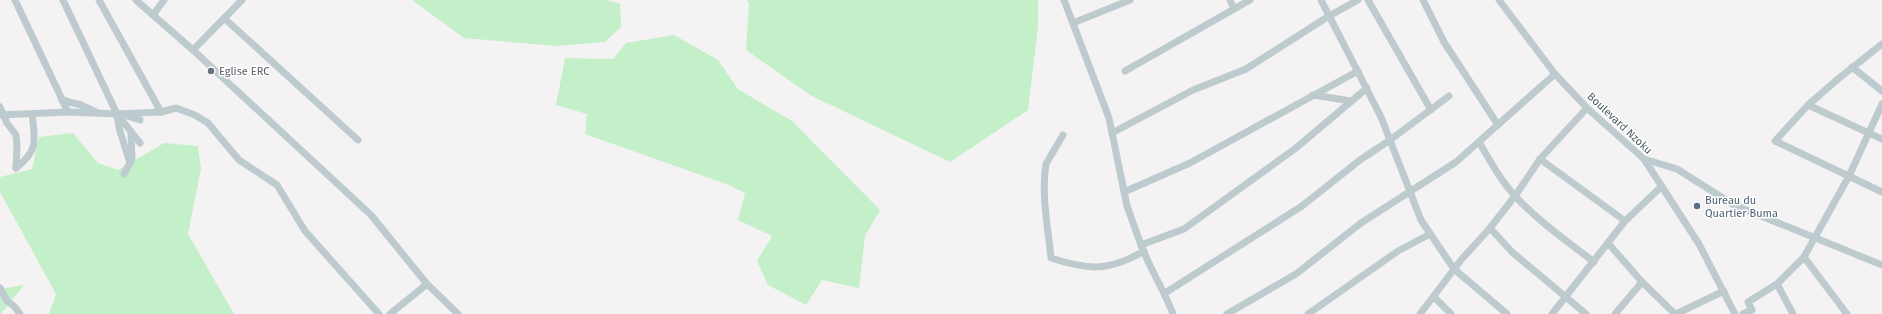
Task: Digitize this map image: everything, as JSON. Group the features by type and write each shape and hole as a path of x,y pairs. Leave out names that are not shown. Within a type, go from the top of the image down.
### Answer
{"street":[{"path":"15,0 67,105 98,113 132,116 140,120"},
{"path":"63,0 117,114 139,142 124,174"},
{"path":"100,0 161,112"},
{"path":"136,0 371,215 427,284 456,313"},
{"path":"153,15 164,0"},
{"path":"192,50 242,0"},
{"path":"1064,0 1109,118 1127,206 1152,272 1165,293 1173,314"},
{"path":"1073,23 1130,0"},
{"path":"1230,0 1234,9"},
{"path":"1125,71 1250,0"},
{"path":"1321,0 1381,117 1421,220 1454,269 1507,314"},
{"path":"1112,133 1193,90 1246,69 1329,16 1358,0"},
{"path":"1368,0 1430,110"},
{"path":"1423,0 1444,42 1498,125"},
{"name":"Boulevard Nzoku","path":"1499,0 1555,74 1587,108 1644,159 1699,244 1735,314"},
{"path":"224,18 358,140"},
{"path":"1882,44 1852,67 1808,105 1775,141 1882,192"},
{"path":"1852,67 1882,91"},
{"path":"1124,192 1190,163 1313,95 1358,72"},
{"path":"1227,314 1296,274 1362,223 1456,162 1555,74"},
{"path":"1063,135 1045,168 1044,185 1051,258 1084,267 1100,268 1129,258 1142,248 1184,229 1296,148 1367,88"},
{"path":"1313,95 1351,101"},
{"path":"1165,293 1302,206 1360,160 1390,140 1449,96"},
{"path":"1743,314 1752,310 1748,302 1778,284 1804,257 1849,176 1882,104"},
{"path":"2,115 32,114 67,105 91,108 98,113"},
{"path":"1808,105 1882,139"},
{"path":"0,107 7,124 16,134 16,168 27,158 35,144 32,114"},
{"path":"117,114 161,112 180,108 208,123 235,156 277,185 306,231 379,314"},
{"path":"1420,314 1454,269 1490,228 1515,196 1540,159 1587,108"},
{"path":"117,114 119,128 130,163"},
{"path":"131,132 133,154"},
{"path":"1479,142 1491,163 1515,196 1551,229 1594,262"},
{"path":"1540,159 1585,194 1625,221"},
{"path":"1644,159 1677,169 1734,204 1882,264"},
{"path":"1552,314 1625,221 1661,187"},
{"path":"1490,228 1502,243 1565,298 1586,314"},
{"path":"1308,314 1398,252 1430,234"},
{"path":"1608,243 1642,282 1676,314 1724,291"},
{"path":"1804,257 1847,314"},
{"path":"1615,314 1642,282"},
{"path":"390,314 427,284"},
{"path":"1778,284 1793,314"},
{"path":"0,288 7,301 14,306 20,314"},
{"path":"1434,297 1451,314"}],"green space":[{"path":"412,0 606,0 620,4 621,27 605,42 557,46 464,38"},
{"path":"747,0 1038,0 1038,27 1028,110 950,162 810,95 746,50 749,4"},
{"path":"674,35 718,60 738,89 792,121 880,210 865,236 859,288 822,280 806,305 768,285 757,261 772,236 738,220 745,193 729,185 585,134 587,114 556,105 565,58 613,59 626,43"},
{"path":"73,133 98,163 118,170 164,143 198,146 201,169 188,234 234,314 49,314 56,294 0,192 0,177 32,169 39,137"},
{"path":"24,285 1,314 0,314 0,289"}],"place":[{"name":"Eglise ERC","path":"211,71"},
{"name":"Bureau du Quartier Buma","path":"1697,206"}]}
